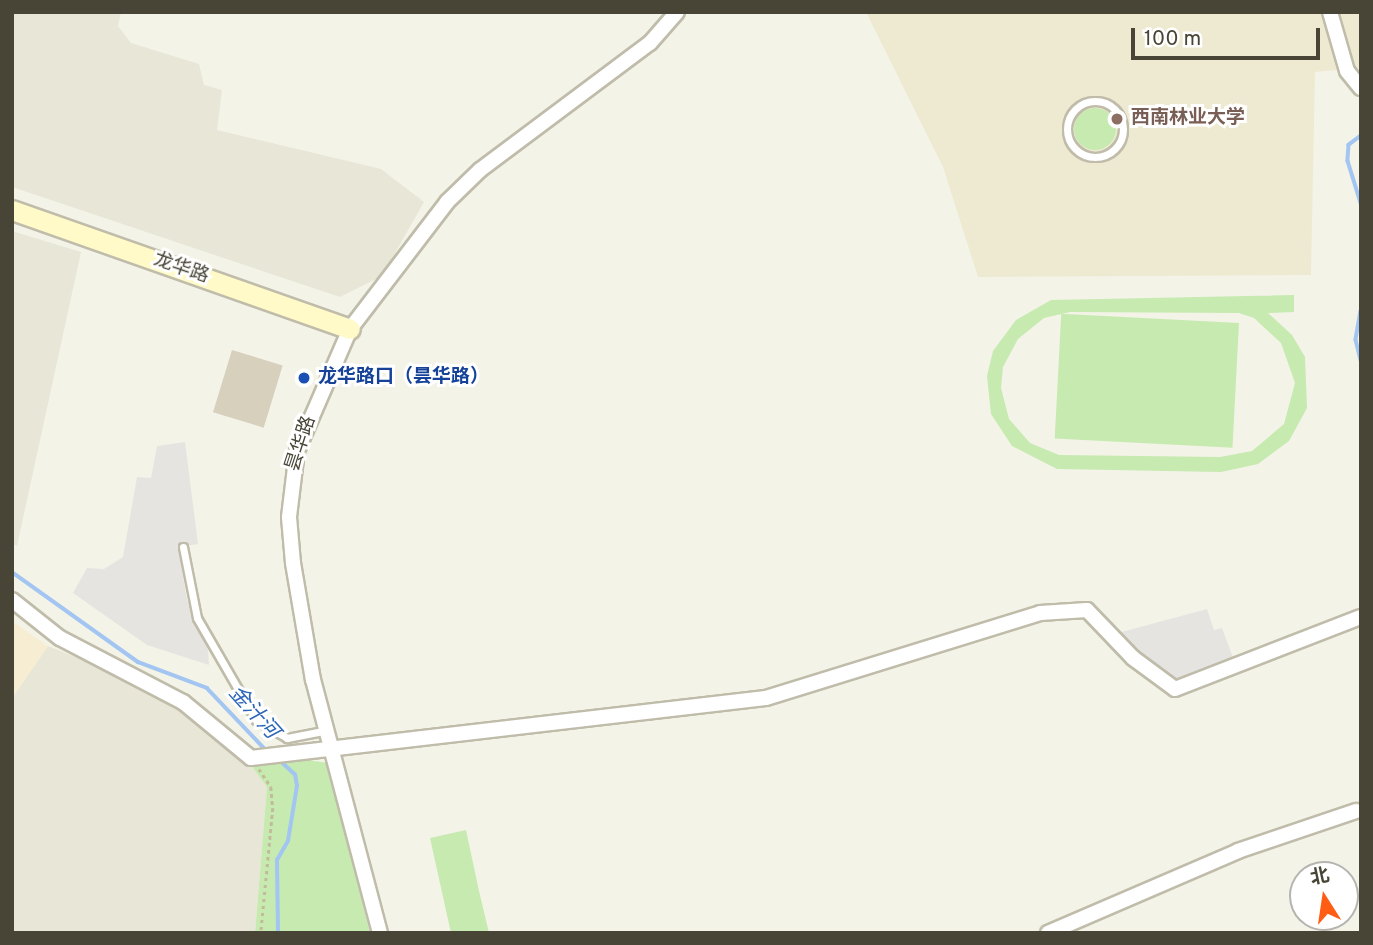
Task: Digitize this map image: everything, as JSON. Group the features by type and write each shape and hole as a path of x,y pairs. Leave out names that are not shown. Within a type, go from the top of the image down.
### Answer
{"street":[{"name":"昙华路","path":"380,933 328,730 293,562 291,475 332,360 350,329 463,186 650,43 677,12"},
{"path":"1330,12 1348,71 1361,88"},
{"name":"龙华路","path":"12,210 350,329"},
{"path":"12,600 60,638 183,702 251,758 766,698 1040,613 1087,610 1133,658 1175,689 1361,617"},
{"path":"1048,933 1238,851 1356,811"}],"lane":[{"path":"1088,102 1110,105 1123,122 1120,144 1102,157 1081,154 1068,136 1071,115 1088,102"},
{"path":"183,547 197,618 256,720 287,738 328,730"}],"path":[{"path":"251,758 271,787 273,808 261,933"}],"shaded area":[{"path":"12,12 121,12 118,26 131,43 199,64 204,85 222,90 217,130 381,169 424,202 382,276 340,297 12,187"},
{"name":"西南林业大学","path":"866,12 1361,12 1361,68 1315,72 1311,275 978,277 943,167"},
{"path":"12,231 81,252 17,546 12,544"},
{"path":"185,442 198,544 178,547 187,600 208,650 209,665 147,645 73,593 87,568 104,569 123,557 137,477 151,478 157,446"},
{"path":"1207,609 1214,630 1222,628 1235,663 1182,683 1159,676 1118,633"},
{"path":"12,621 48,646 12,698"},
{"path":"48,646 209,711 267,787 255,933 12,933 12,698"}],"green space":[{"path":"1095,108 1110,114 1116,129 1110,144 1095,150 1080,144 1074,129 1080,114"},
{"path":"1294,295 1294,312 1268,313 1292,335 1305,357 1307,408 1289,441 1258,464 1221,472 1057,469 1012,446 991,414 987,376 993,351 1016,320 1051,300","holes":["1070,312 1239,313 1254,318 1281,343 1295,383 1284,424 1252,451 1220,457 1059,455 1030,443 1009,419 1001,388 1003,367 1018,339 1044,318"]},
{"path":"1061,314 1239,323 1232,448 1055,439"},
{"path":"308,760 328,763 370,933 255,933 267,787 252,767"},
{"path":"466,830 489,933 451,933 430,838"}],"building":[{"path":"232,350 283,365 264,428 213,412"}],"waterway":[{"path":"1361,136 1349,145 1348,161 1361,203"},
{"path":"1361,311 1356,340 1361,360"},
{"name":"金汁河","path":"12,572 138,662 207,688 267,751"},
{"name":"金汁河","path":"278,933 277,860 288,841 297,786 295,775 279,760"}],"place":[{"name":"西南林业大学","path":"1117,119"},
{"name":"龙华路口（昙华路）","path":"304,378"}]}
